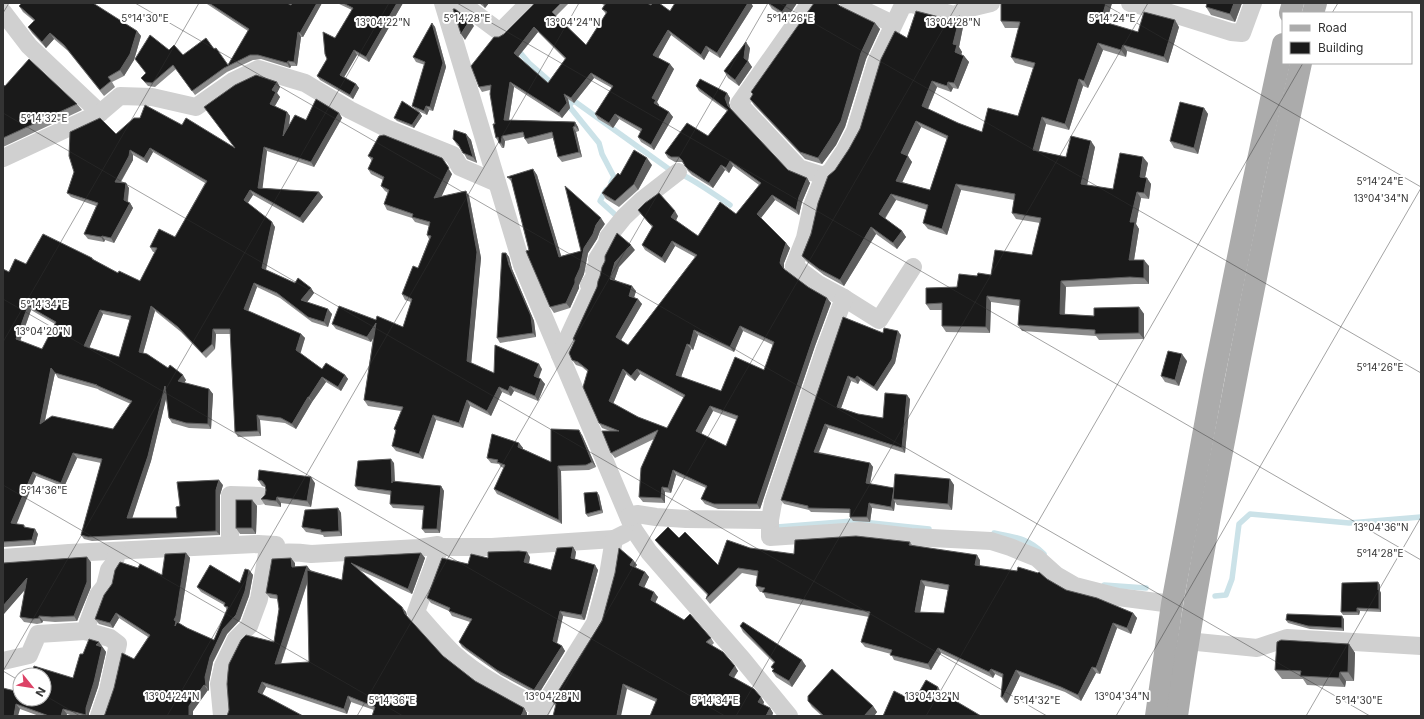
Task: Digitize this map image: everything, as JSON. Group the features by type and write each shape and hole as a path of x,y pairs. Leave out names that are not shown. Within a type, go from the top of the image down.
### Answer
{"main road":[{"path":"1156,716 1172,604 1214,376 1282,49"},
{"path":"1177,716 1187,641 1235,380 1301,64"}],"street":[{"path":"443,3 522,265 631,523 649,552 743,660 789,716"},
{"path":"461,3 500,32 529,3"},
{"path":"810,3 739,104 799,168 824,176"},
{"path":"849,3 893,24"},
{"path":"913,267 879,320 818,284 794,266 806,238 812,206 824,176 831,171 845,150 855,130 876,62 903,5 912,4 954,15 970,6 991,3"},
{"path":"1130,3 1167,12 1231,32 1242,33 1253,3"},
{"path":"3,12 29,46 100,113"},
{"path":"3,158 100,113 120,96 152,97 196,107 233,81 258,69 305,83 350,110 379,124 453,155 460,167 498,183"},
{"path":"560,355 590,288 589,285 595,276 594,270 598,264 597,259 607,243 608,237 624,217 642,200 678,172"},
{"path":"844,298 825,349 773,503 770,537 860,531 911,537 990,541 1037,558 1056,575 1075,586 1118,597 1172,604"},
{"path":"230,545 230,495 260,496"},
{"path":"440,547 416,612 454,654 477,672 539,712 595,623 608,575 614,539 631,523 637,514 656,517 771,526"},
{"path":"222,716 219,684 223,666 236,639 249,626 259,599 267,554 294,551 311,554 438,546 492,547 614,539"},
{"path":"3,558 69,553 117,554 230,545 276,545 276,552"},
{"path":"84,631 98,595 105,586 109,570 117,554"},
{"path":"3,661 29,655 38,634 84,631 110,638 118,644 108,690 99,716"},
{"path":"1187,641 1257,648 1287,638 1421,646"}],"building":[{"path":"22,3 93,3 137,31 130,54 120,70 108,77 111,81 100,90 64,45 50,33 42,42 28,27 35,20 19,6"},
{"path":"209,3 287,3 291,5 292,3 317,3 300,33 298,32 294,62 288,61 287,63 258,55 250,55 224,68 192,91 173,65 152,83 145,82 141,78 146,73 135,59 150,35 169,50 174,45 183,55 206,38 214,49 216,48 228,65 249,29"},
{"path":"343,3 397,3 366,57 354,50 340,75 356,84 350,95 317,76 327,59 325,54 323,32 335,38 353,8"},
{"path":"534,3 561,3 552,12 586,45 607,12 602,9 606,3 647,3 651,5 652,3 659,3 670,11 675,3 748,3 717,53 706,46 701,55 668,30 653,55 670,64 652,98 656,100 654,103 669,112 651,145 638,137 642,129 615,114 609,123 595,114 613,86 591,73 571,98 564,94 567,103 559,113 510,82 504,120 575,122 575,126 573,127 579,152 558,157 552,132 525,139 523,132 502,136 501,143 499,143 498,137 496,138 493,124 495,124 490,94 491,85 479,87 471,66 494,37 499,37 504,34","holes":["534,27 566,58 548,83 514,53"]},
{"path":"768,3 788,3 782,12"},
{"path":"814,3 836,3 875,23 861,53 841,121 818,158 800,152 750,99 753,94 751,92"},
{"path":"1001,3 1106,3 1101,21 1138,32 1144,12 1175,20 1164,57 1123,45 1121,50 1098,43 1084,81 1079,79 1065,124 1042,117 1033,150 1066,157 1071,136 1091,141 1081,184 1113,189 1120,153 1143,157 1140,177 1147,178 1144,193 1137,192 1130,222 1135,222 1129,260 1144,260 1144,278 1130,277 1061,281 1060,314 1094,316 1094,308 1139,307 1139,333 1095,334 1095,330 1018,325 1020,300 987,296 986,327 942,326 942,303 926,304 926,288 957,287 959,274 977,276 978,273 991,275 995,250 1032,255 1041,218 1012,213 1015,194 956,184 942,229 923,223 928,205 891,194 879,214 902,231 893,243 871,227 840,280 819,269 802,256 811,234 818,203 828,176 835,170 860,129 881,59 895,31 907,38 916,11 947,19 960,16 953,44 957,45 955,52 964,56 954,83 948,82 947,86 932,81 922,106 958,123 982,132 988,108 1018,116 1035,63 1011,57 1020,22 1001,21","holes":["916,121 948,136 930,190 896,181 908,156 901,153"]},
{"path":"1207,3 1234,3 1230,14 1206,7"},
{"path":"453,9 470,20 461,34"},
{"path":"432,23 443,63 430,107 426,106 424,111 412,106 425,62 413,57"},
{"path":"746,42 744,58 748,61 735,80 724,71"},
{"path":"29,59 77,104 3,138 3,85 5,86"},
{"path":"256,75 277,82 272,90 276,92 270,104 287,112 283,136 295,115 306,120 316,99 339,113 311,162 264,147 258,188 319,192 300,218 250,190 244,200 272,222 262,268 295,283 298,278 311,288 301,300 328,309 324,322 308,317 277,293 254,283 244,309 301,334 296,350 322,369 326,363 345,375 338,387 322,377 292,424 281,418 257,415 258,431 235,432 230,329 213,329 212,344 202,353 178,327 151,306 139,352 147,354 168,368 170,365 183,375 178,381 209,389 208,424 186,423 169,418 165,386 148,456 127,518 177,518 176,507 180,506 177,482 219,480 216,490 216,531 88,537 81,535 102,459 73,453 61,483 33,472 11,523 24,525 24,527 35,529 32,540 3,542 3,269 9,272 15,259 26,264 43,234 92,258 118,273 119,271 140,281 157,248 150,247 159,229 175,237 207,181 150,148 144,158 130,150 129,156 115,182 126,183 124,200 130,203 111,238 84,234 98,203 67,193 74,172 69,156 70,132 100,118 116,134 134,118 140,118 145,105 182,125 186,118 235,148 204,107 235,85","holes":["28,306 56,322 42,349 16,339","100,310 131,316 119,357 84,346","51,368 55,373 97,385 132,401 113,429 52,416 40,424"]},
{"path":"700,79 727,93 725,98 728,106 788,170 807,178 799,197 796,210 772,195 757,214 786,243 780,263 784,269 808,287 827,298 757,504 714,504 701,499 707,486 673,470 668,488 662,487 661,498 639,497 641,468 658,430 611,453 602,431 619,431 599,423 583,387 588,370 578,362 572,360 569,353 575,340 573,339 597,287 605,261 605,256 617,233 631,245 615,262 610,279 632,286 629,296 638,299 616,337 628,345 697,255 672,241 662,258 642,245 653,226 638,210 645,203 659,193 675,211 671,217 698,236 720,202 736,214 761,183 730,161 726,168 721,165 709,183 689,170 679,157 671,157 665,153 687,123 708,136 728,110 696,86","holes":["740,326 774,342 764,370 735,357 721,391 676,375 687,344 690,345 694,330 730,347","623,369 631,376 637,369 685,395 667,428 638,417 609,401","710,406 738,416 726,446 696,431"]},
{"path":"402,101 420,113 412,125 394,118"},
{"path":"1180,102 1204,108 1194,148 1170,141"},
{"path":"454,130 466,134 473,157 463,153 453,139"},
{"path":"384,135 442,158 449,168 434,198 466,191 477,252 467,361 494,373 495,345 539,364 534,376 541,379 535,396 510,386 508,391 499,387 487,411 467,400 459,423 433,415 419,454 392,446 396,430 394,429 403,407 364,400 376,323 367,337 332,324 339,306 376,320 377,316 403,327 412,299 402,294 413,266 418,268 431,236 427,235 430,222 412,217 413,214 384,204 389,190 381,186 384,177 368,169 373,158 368,156 379,136"},
{"path":"634,150 647,158 634,184 615,201 602,193 618,173 620,175"},
{"path":"533,169 559,257 581,251 565,186 601,218 584,248 580,268 566,303 550,307 526,251 529,250 512,179 507,177"},
{"path":"502,253 506,253 509,265 531,316 533,333 497,338"},
{"path":"843,317 883,333 884,328 898,331 892,359 874,387 857,376 855,379 848,376 837,407 858,414 883,418 885,393 907,395 902,448 825,424 814,452 870,463 866,483 894,488 891,507 869,503 867,517 850,517 850,509 808,508 808,506 781,500"},
{"path":"1168,351 1182,354 1175,380 1161,376"},
{"path":"551,429 579,430 592,462 586,465 558,466 559,520 494,489 505,465 497,462 498,460 487,458 492,434 519,443 518,447 551,462"},
{"path":"391,459 392,483 392,481 441,486 437,529 422,529 424,506 390,504 391,491 355,486 358,461"},
{"path":"259,470 311,477 307,501 277,497 276,501 261,499 265,495 266,490 262,481 258,480"},
{"path":"895,474 950,479 948,504 893,499"},
{"path":"597,492 601,510 586,514 584,493"},
{"path":"236,500 252,500 252,528 236,528"},
{"path":"338,508 339,531 321,532 321,530 302,527 305,510"},
{"path":"668,527 679,538 685,532 718,565 727,540 750,548 794,554 795,540 856,536 910,542 909,545 977,555 975,565 1017,571 1018,567 1038,573 1039,572 1047,579 1066,590 1097,598 1133,613 1127,628 1113,623 1096,668 1092,667 1078,695 1016,670 1003,697 1001,697 1003,674 991,669 989,672 938,648 928,664 890,655 892,650 861,642 870,612 762,592 765,588 756,586 758,571 738,568 706,599 708,594 655,540","holes":["921,580 949,585 944,613 915,612"]},
{"path":"573,547 571,558 595,565 582,614 560,611 553,641 562,646 534,690 497,670 459,642 472,619 449,611 450,608 427,598 442,558 468,564 471,554 488,558 488,552 519,551 527,552 524,562 551,570 557,548"},
{"path":"619,548 633,560 630,565 645,572 639,585 654,592 651,600 684,620 690,614 711,638 706,642 723,652 735,666 729,675 754,689 761,697 758,702 770,708 766,716 650,716 657,699 623,684 617,715 622,716 553,716 556,704 552,701 602,621 615,573"},
{"path":"186,553 176,616 174,620 176,621 175,626 177,622 214,640 228,607 224,606 225,603 197,587 210,565 240,583 245,569 249,570 245,591 236,615 223,629 210,657 205,677 206,686 204,685 189,706 189,716 104,716 114,688 122,653 134,659 150,635 116,613 110,623 95,619 104,595 112,584 115,570 120,562 138,568 140,564 162,575 165,554"},
{"path":"421,553 408,589 351,563 402,607 405,614 443,656 475,681 524,708 521,716 372,716 375,707 348,696 344,709 262,682 258,692 303,716 227,716 229,710 227,684 229,664 241,640 246,635 274,642 279,609 277,595 266,593 272,559 291,558 292,567 307,566 275,664 309,662 307,570 342,580 345,557"},
{"path":"87,557 87,582 74,616 39,616 39,618 33,619 20,617 27,578 3,606 3,563"},
{"path":"1378,582 1379,609 1357,608 1357,612 1341,612 1342,583"},
{"path":"1287,614 1342,616 1342,628 1308,626 1286,620"},
{"path":"743,622 802,660 789,681 772,671 774,669 771,667 775,662 740,626"},
{"path":"89,639 99,642 96,645 102,647 86,708 86,715 63,709 61,716 49,716 24,707 52,707 52,672 73,678 80,654 83,654"},
{"path":"1281,640 1349,644 1348,672 1340,672 1339,678 1300,676 1301,671 1275,670 1277,642"},
{"path":"832,669 873,706 864,716 824,716 808,701 808,696"},
{"path":"926,680 938,687 937,690 981,716 883,716 894,691 914,701"},
{"path":"3,688 12,690 12,707 16,707 14,716 3,716"}],"waterway":[{"path":"517,49 529,63 554,85"},
{"path":"570,98 673,172 693,180 730,205"},
{"path":"573,101 569,106 599,143 602,154 614,177 611,183"},
{"path":"606,190 600,201 620,219"},
{"path":"1215,596 1226,595 1232,579 1239,524 1250,514 1349,523 1421,517"},
{"path":"777,527 853,521 929,529"},
{"path":"994,533 1027,541 1044,554"},
{"path":"1104,585 1146,588"}]}
